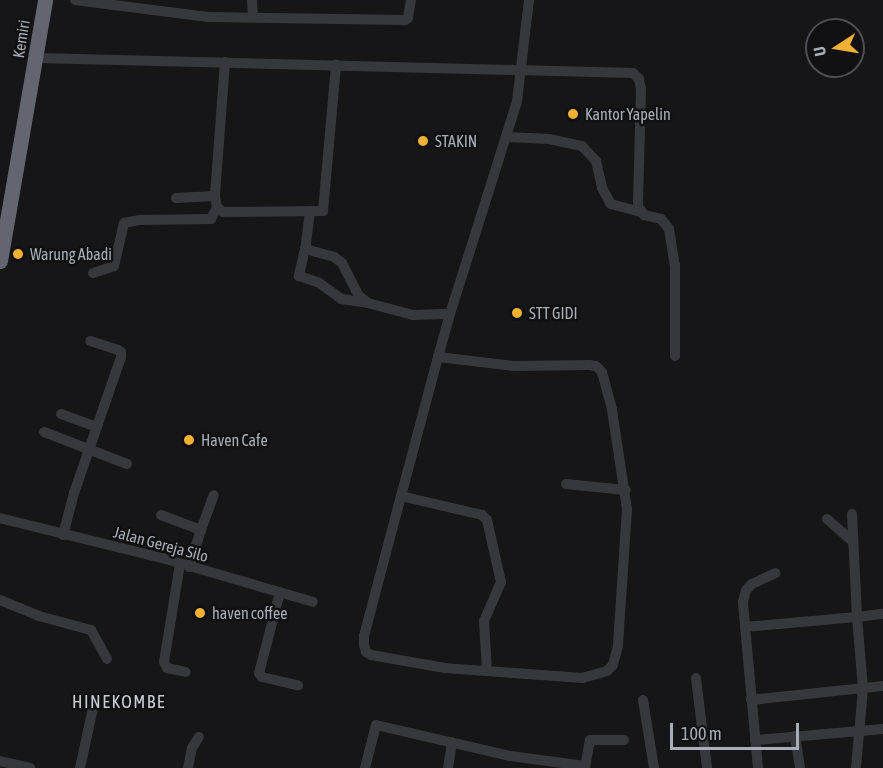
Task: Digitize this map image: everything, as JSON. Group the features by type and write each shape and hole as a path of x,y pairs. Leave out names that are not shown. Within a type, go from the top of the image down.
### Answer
{"highway":[{"path":"0,224 36,0"},
{"name":"Kemiri","path":"0,261 37,58 45,0"}],"street":[{"path":"75,0 191,16 405,20 408,18 411,0"},
{"path":"252,0 253,17"},
{"path":"435,366 589,365 604,378 626,490 627,509 620,622 613,665 602,674 583,678 412,663 366,652 364,636 435,366 518,101 529,0"},
{"path":"37,58 623,72 636,75 641,90 637,197 640,212"},
{"path":"93,273 114,266 124,223 139,220 211,219 216,202 225,62"},
{"path":"176,198 216,202 223,212 323,211 336,65"},
{"path":"507,136 582,146 596,161 602,188 611,204 661,219 669,229 675,265 675,356"},
{"path":"310,211 299,276 318,282 341,299 368,303 413,315 450,314"},
{"path":"305,249 328,254 342,263 359,296 368,303"},
{"path":"63,536 88,449 121,352 90,341"},
{"path":"61,414 97,427"},
{"path":"44,432 127,464"},
{"path":"566,484 626,490"},
{"path":"186,672 167,668 164,662 184,565 201,530 214,495"},
{"path":"401,496 482,515 487,520 501,582 484,621 487,671"},
{"path":"852,514 853,561 863,688 856,768"},
{"path":"161,515 201,530"},
{"name":"Jalan Gereja Silo","path":"0,518 63,536 86,538 313,602"},
{"path":"826,519 852,544"},
{"path":"758,768 743,602 746,590 757,579 776,573"},
{"path":"280,592 259,673 262,677 298,685"},
{"path":"0,600 39,616 91,630 107,659"},
{"path":"745,627 883,614"},
{"path":"696,678 707,768"},
{"path":"752,700 883,686"},
{"path":"643,700 654,768"},
{"path":"80,768 93,708"},
{"path":"365,768 376,725 510,756 585,767 590,740 624,740"},
{"path":"755,740 883,729"},
{"path":"795,736 800,768"},
{"path":"188,768 190,754 199,737"},
{"path":"448,768 452,742"},
{"path":"0,761 30,768"}],"place":[{"name":"Kantor Yapelin","path":"573,114"},
{"name":"STAKIN","path":"423,141"},
{"name":"Warung Abadi","path":"18,254"},
{"name":"STT GIDI","path":"517,313"},
{"name":"Haven Cafe","path":"189,440"},
{"name":"haven coffee","path":"200,613"}],"district":[{"name":"HINEKOMBE","path":"119,702"}]}
